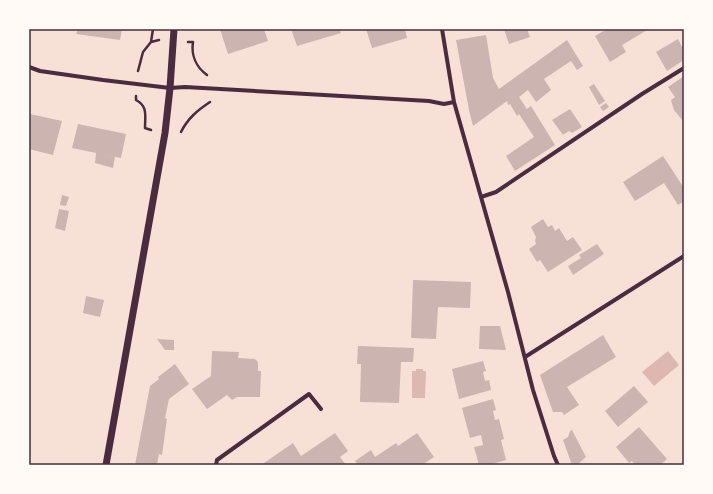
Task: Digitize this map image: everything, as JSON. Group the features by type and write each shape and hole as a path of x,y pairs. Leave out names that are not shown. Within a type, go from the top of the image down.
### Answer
{"street":[{"path":"106,465 165,133 174,29"},
{"path":"442,29 454,102 536,397 558,465"},
{"path":"29,67 40,71 170,88 184,87 421,100 444,104 454,102"},
{"path":"480,197 496,192 642,94 684,68"},
{"path":"525,357 684,256"},
{"path":"216,465 217,460 309,394 321,409"}],"path":[{"path":"151,42 152,29"}],"shaded area":[{"path":"668,351 679,365 654,386 642,372"},
{"path":"416,369 423,369 423,371 426,371 425,398 412,398 412,371 416,371"}],"building":[{"path":"78,29 122,29 120,40 76,34"},
{"path":"220,29 264,29 268,41 228,54"},
{"path":"291,29 339,29 341,33 297,46"},
{"path":"366,29 405,29 407,38 372,48"},
{"path":"504,29 527,29 530,37 509,44"},
{"path":"607,29 649,29 622,45 626,52 610,62 595,36"},
{"path":"486,35 493,78 499,89 567,40 583,66 577,70 571,61 544,79 551,90 536,102 528,90 519,97 527,109 531,106 555,145 515,171 506,156 534,137 519,114 517,116 510,104 508,105 507,101 473,126 469,110 456,40"},
{"path":"678,39 682,47 684,45 684,60 667,71 656,52"},
{"path":"684,76 684,122 674,110 671,100 675,97 668,87"},
{"path":"594,84 605,101 599,105 589,87"},
{"path":"606,103 609,107 603,111 600,107"},
{"path":"570,109 582,127 572,133 569,131 563,135 552,120"},
{"path":"30,114 62,121 53,155 29,149"},
{"path":"78,124 126,134 121,158 99,154 115,157 113,168 95,163 96,153 72,148"},
{"path":"663,156 684,188 684,201 678,205 664,183 635,201 623,182"},
{"path":"62,195 69,197 66,206 60,205"},
{"path":"59,209 69,211 65,231 55,228"},
{"path":"543,219 548,227 552,225 555,231 559,228 567,241 573,237 582,250 548,272 540,260 537,262 529,249 536,244 536,237 531,227"},
{"path":"597,244 604,254 573,275 568,266 581,258 579,255"},
{"path":"413,280 471,282 470,308 438,307 436,339 411,338"},
{"path":"86,296 104,300 100,317 83,313"},
{"path":"480,326 500,326 506,350 479,349"},
{"path":"603,335 616,357 567,387 579,405 564,415 562,412 553,412 540,375"},
{"path":"157,339 174,340 174,350 165,350"},
{"path":"358,346 414,348 413,362 401,362 399,403 360,402 361,364 357,364"},
{"path":"212,351 239,352 238,358 255,359 258,362 258,371 261,371 260,397 237,397 232,400 227,395 207,409 192,389 211,376"},
{"path":"483,361 486,371 483,372 485,381 489,380 491,390 459,399 452,369"},
{"path":"175,364 189,384 169,399 165,418 167,419 162,455 159,454 157,465 135,465 150,386 159,379 158,377"},
{"path":"634,386 648,402 618,427 605,411"},
{"path":"493,399 496,410 493,411 495,420 499,419 504,439 501,440 506,460 488,465 479,465 474,447 483,445 481,435 470,438 462,408"},
{"path":"639,427 667,459 660,465 635,465 632,461 629,463 616,447"},
{"path":"572,430 586,457 577,465 572,465 563,440 568,437 570,431"},
{"path":"335,433 348,451 340,457 346,465 261,465 293,443 301,456"},
{"path":"417,433 434,457 422,465 358,465 355,461 371,450 375,457 396,443 398,446"}]}
